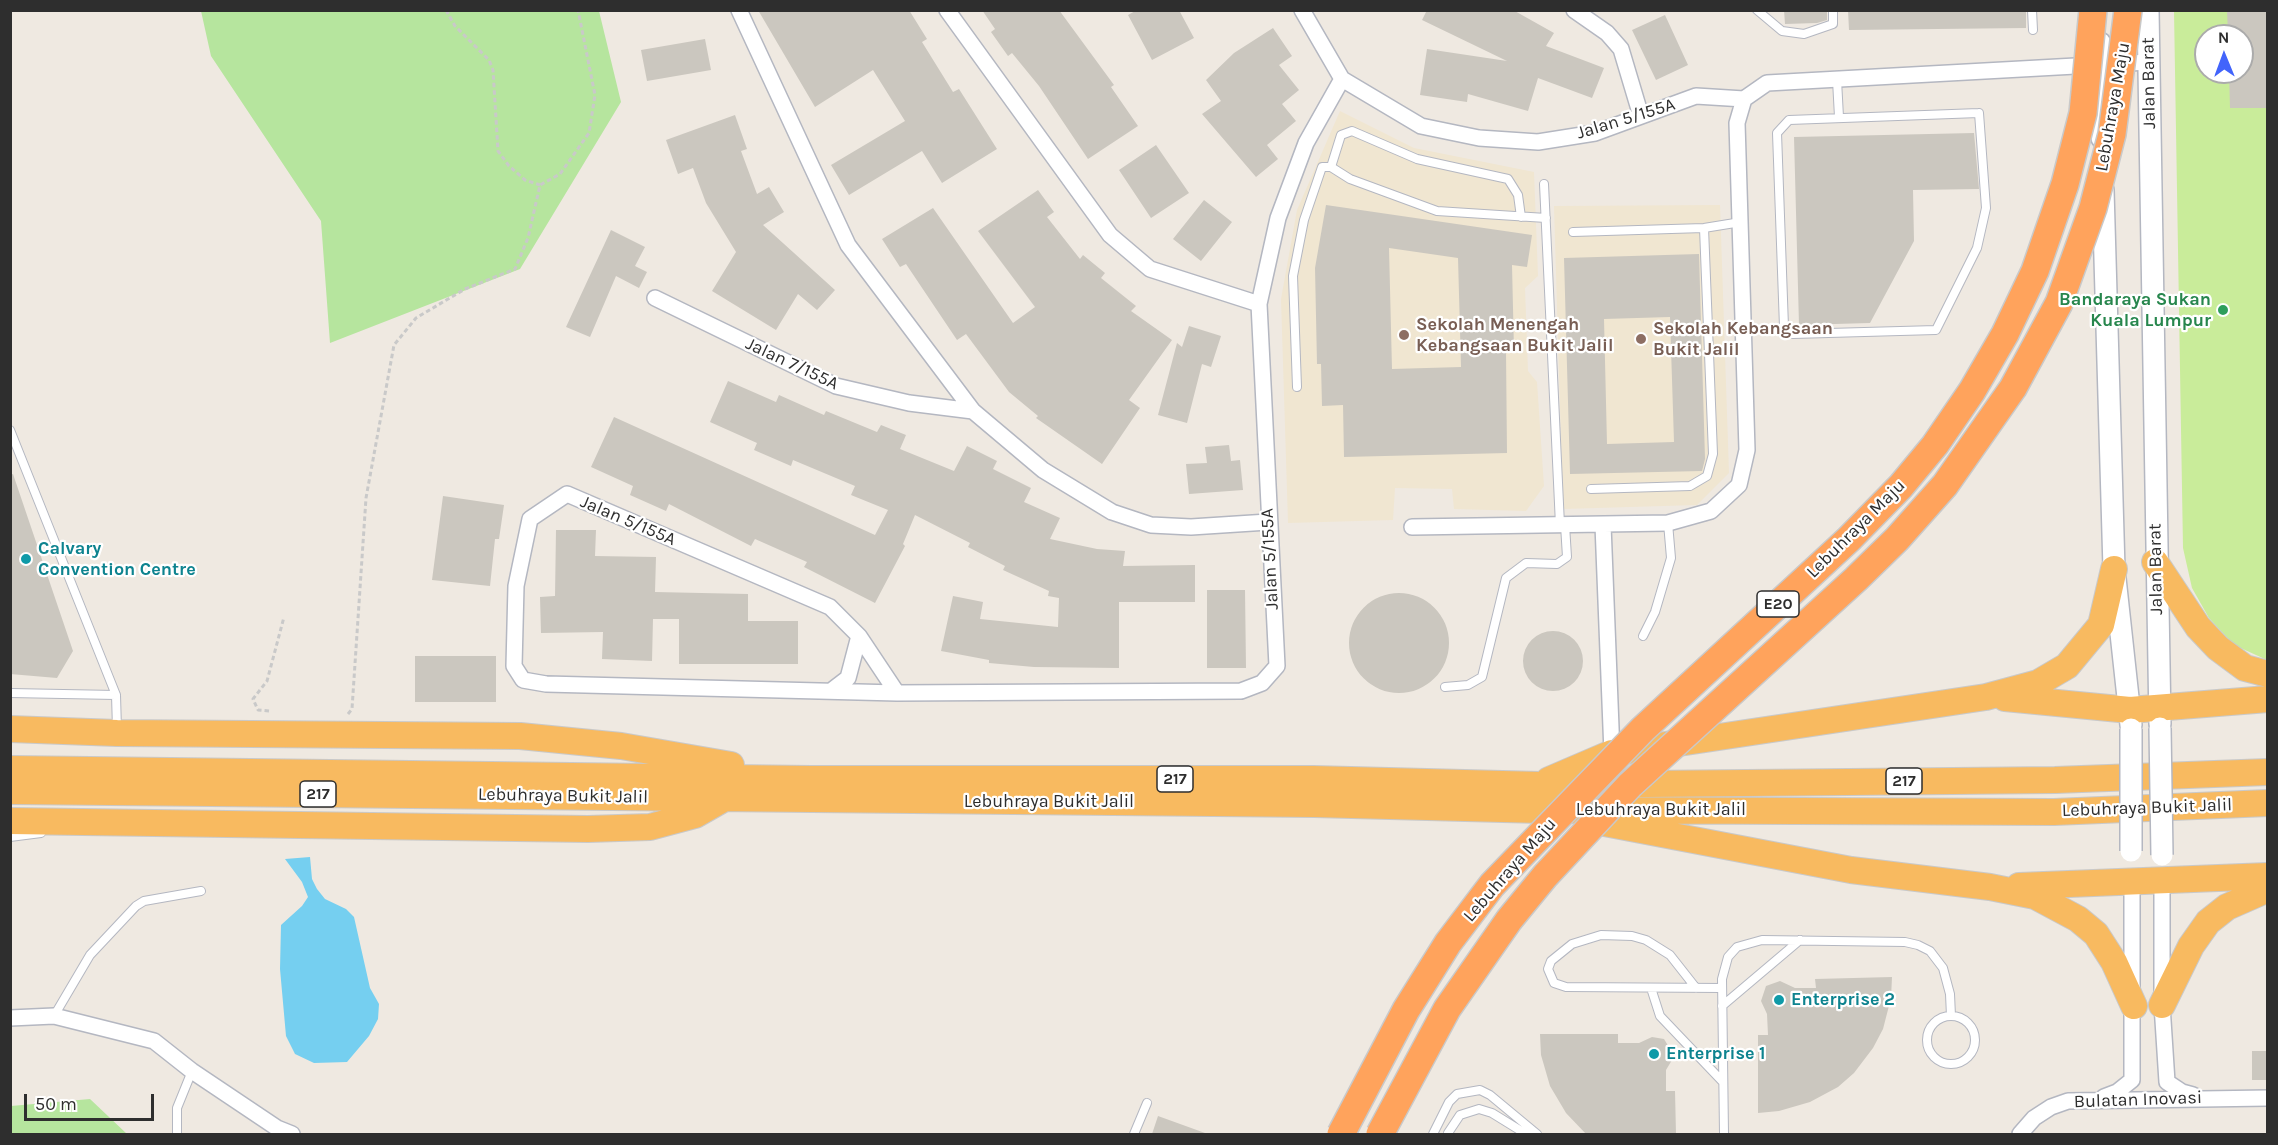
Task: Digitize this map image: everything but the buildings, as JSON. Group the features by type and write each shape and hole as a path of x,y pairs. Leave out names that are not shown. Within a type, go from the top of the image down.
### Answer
{"highway":[{"name":"Lebuhraya Maju","path":"1341,1134 1406,1010 1448,943 1492,885 1643,729 1850,539 1901,486 1935,445 1972,391 2005,334 2035,271 2065,184 2083,113 2093,10"},
{"name":"Lebuhraya Maju","path":"1380,1134 1447,1010 1509,920 1545,876 1630,785 1897,539 1945,486 2013,388 2059,303 2093,208 2112,134 2128,10"},
{"path":"2155,562 2198,627 2218,648 2245,668 2268,674"},
{"path":"1540,785 1612,753 1986,697 2038,683 2067,666 2101,626 2114,568"},
{"path":"1986,697 2130,719 2160,718 2268,699"},
{"path":"10,729 117,733 520,736 621,746 811,779"},
{"name":"Lebuhraya Bukit Jalil","path":"10,769 626,786 723,799 1314,804 1541,810 2054,812 2268,803"},
{"name":"Lebuhraya Bukit Jalil","path":"10,790 626,786 811,779 1313,779 1540,785 2055,780 2268,772"},
{"path":"10,821 639,828 695,815 723,799"},
{"path":"1541,810 1717,846 1851,870 1990,887 2035,896 2078,919 2096,934 2114,962 2134,1006"},
{"path":"1990,887 2268,876"},
{"path":"2162,1005 2191,946 2208,922 2227,907 2268,889"}],"main road":[{"name":"Jalan Barat","path":"2099,10 2114,568 2130,719 2132,882"},
{"name":"Jalan Barat","path":"2148,10 2155,562 2162,881"}],"street":[{"path":"739,10 848,245 973,411 1043,470 1112,512 1151,525 1191,527 1268,522"},
{"path":"947,10 1110,235 1150,269 1259,304"},
{"name":"Jalan 5/155A","path":"1302,10 1342,79 1421,126 1479,138 1538,142 1595,132 1696,96 1744,99"},
{"path":"1574,10 1607,33 1621,49 1641,116"},
{"path":"1412,527 1668,523 1711,511 1739,485 1747,450 1737,123 1744,99 1767,83 2148,62"},
{"name":"Jalan 5/155A","path":"897,693 859,636 830,607 567,494 530,519 516,586 514,666 523,680 546,684 897,693 1241,691 1262,683 1277,666 1268,522 1259,304 1278,218 1306,143 1342,79"},
{"name":"Jalan 7/155A","path":"655,298 836,386 909,403 973,411"},
{"path":"1602,525 1612,753"},
{"path":"831,691 848,678 859,636"},
{"name":"Jalan Barat","path":"2162,881 2162,1005 2167,1082 2182,1092 2208,1098"},
{"name":"Jalan Barat","path":"2095,1100 2117,1092 2132,1080 2134,1006 2132,882"},
{"path":"10,1018 54,1016 154,1041 192,1071 277,1128 292,1134"},
{"name":"Bulatan Inovasi","path":"2020,1134 2034,1118 2051,1107 2068,1101 2268,1098"}],"lane":[{"path":"1757,10 1782,31 1804,34 1833,24 1833,10"},
{"path":"2032,10 2033,30"},
{"path":"1837,80 1839,117"},
{"path":"1979,113 1986,208 1977,248 1935,330 1793,334 1784,327 1777,133 1789,120 1839,117 1979,113"},
{"path":"1331,167 1341,135 1352,131 1417,159 1508,179 1518,195 1521,217"},
{"path":"1297,387 1293,276 1307,209 1322,168 1331,167 1350,178 1437,211 1546,218"},
{"path":"1445,687 1468,685 1482,676 1506,578 1526,563 1557,564 1567,557 1562,525 1545,184"},
{"path":"1573,232 1704,228 1741,222"},
{"path":"1591,489 1690,486 1707,476 1713,454 1704,228"},
{"path":"10,430 116,695 117,733"},
{"path":"1643,636 1655,612 1671,558 1668,523"},
{"path":"10,693 116,695"},
{"path":"58,831 140,821"},
{"path":"10,837 46,832"},
{"path":"54,1016 90,956 136,906 144,901 201,891"},
{"path":"1696,988 1670,955 1646,940 1632,936 1601,935 1572,944 1551,961 1548,969 1551,979 1566,987 1651,988 1696,988 1722,988"},
{"path":"1724,1134 1723,967 1737,947 1762,940 1905,942 1918,945 1930,951 1943,968 1950,994 1951,1016"},
{"path":"1722,1006 1800,940"},
{"path":"1651,988 1660,1016 1722,1082"},
{"path":"1951,1016 1966,1021 1975,1035 1975,1043 1968,1057 1962,1062 1946,1064 1932,1056 1928,1049 1927,1033 1936,1020 1951,1016"},
{"path":"177,1134 177,1108 192,1071"},
{"path":"1432,1134 1449,1102 1457,1094 1480,1090 1490,1095 1537,1134"},
{"path":"1134,1134 1147,1103"},
{"path":"1448,1133 1460,1115 1472,1109 1485,1110 1526,1134"}],"path":[{"path":"446,10 455,26 489,60 493,70 498,151 509,166 525,180 540,185 560,174 589,132 595,95 578,10"},
{"path":"345,718 352,709 366,498 394,345 416,318 465,289 515,269 528,238 540,185"},
{"path":"280,712 258,710 253,699 267,681 284,617"}],"shaded area":[{"name":"Sekolah Menengah Kebangsaan Bukit Jalil","path":"1340,111 1414,148 1534,172 1538,276 1525,288 1528,371 1537,382 1544,486 1526,511 1454,509 1452,489 1395,488 1393,520 1288,523 1281,299 1297,210"},
{"name":"Sekolah Kebangsaan Bukit Jalil","path":"1720,205 1729,473 1697,505 1563,509 1554,206"}],"green space":[{"path":"201,11 599,11 621,102 520,269 330,343 321,221 211,56"},
{"name":"Bandaraya Sukan Kuala Lumpur","path":"2174,11 2267,11 2267,660 2234,645 2209,618 2192,588 2183,548"},
{"path":"90,1099 127,1134 11,1134 11,1106"}],"water":[{"path":"310,857 312,879 317,889 325,899 346,909 354,917 370,988 379,1004 378,1019 369,1036 347,1062 314,1063 295,1054 286,1036 280,969 281,925 302,906 308,897 302,882 285,859"}],"place":[{"name":"Bandaraya Sukan Kuala Lumpur","path":"2223,310"},
{"name":"Sekolah Menengah Kebangsaan Bukit Jalil","path":"1404,335"},
{"name":"Sekolah Kebangsaan Bukit Jalil","path":"1641,339"},
{"name":"Calvary Convention Centre","path":"26,559"},
{"name":"Enterprise 2","path":"1779,1000"},
{"name":"Enterprise 1","path":"1654,1054"}]}
